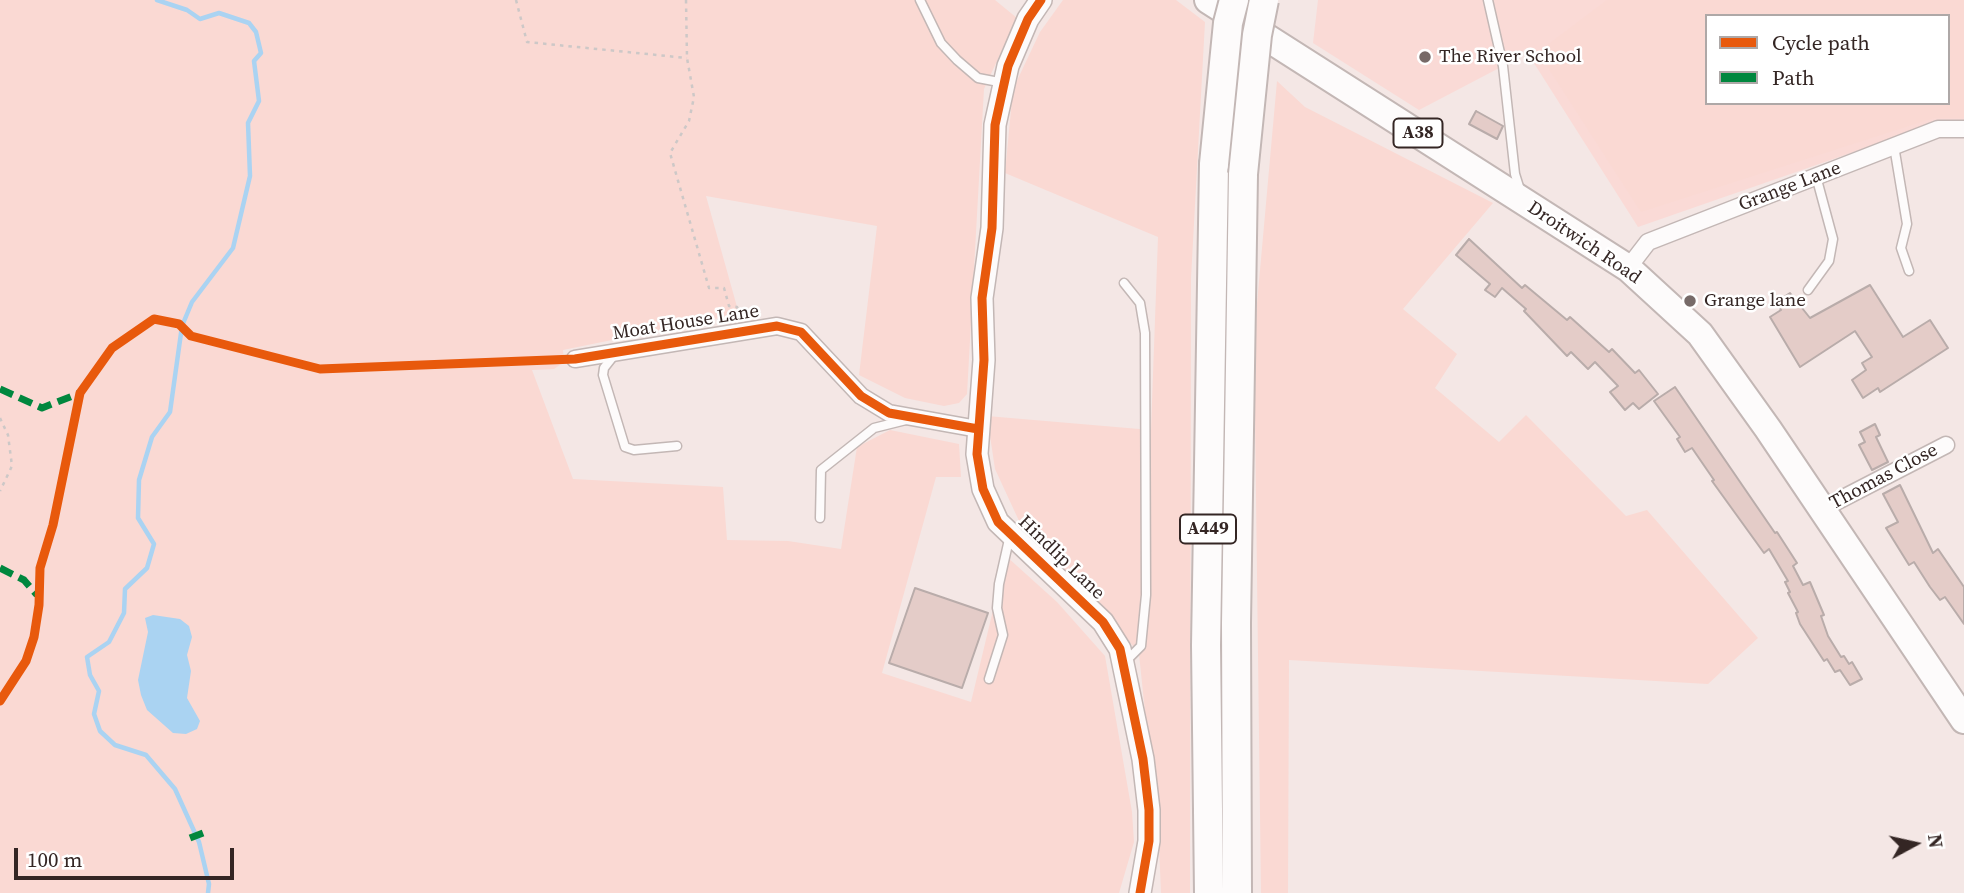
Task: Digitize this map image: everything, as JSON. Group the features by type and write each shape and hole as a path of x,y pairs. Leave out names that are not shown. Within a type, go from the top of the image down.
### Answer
{"highway":[{"name":"A449","path":"1209,893 1206,645 1214,164 1228,23 1234,0"},
{"name":"A449","path":"1237,893 1236,623 1243,174 1257,35 1264,0"}],"main road":[{"name":"Droitwich Road","path":"1208,0 1628,268 1700,334 1963,715"}],"street":[{"name":"Hindlip Lane","path":"1041,0 1028,19 1004,83 995,125 992,228 982,299 984,373 977,454 983,489 994,514 1010,535 1103,622 1120,649 1143,758 1149,810 1149,841 1140,893"},
{"name":"Grange Lane","path":"1628,268 1648,242 1938,129 1964,129"},
{"path":"1938,129 1964,140"},
{"name":"Moat House Lane","path":"575,359 777,326 801,332 860,396 889,413 978,429"},
{"name":"Thomas Close","path":"1822,509 1946,445"}],"lane":[{"path":"920,0 941,43 957,60 978,78 1004,83"},
{"path":"1488,0 1503,66 1515,174 1524,202"},
{"path":"1894,146 1908,224 1901,248 1909,271"},
{"path":"1808,290 1829,261 1833,239 1816,176"},
{"path":"1124,283 1140,303 1144,333 1146,595 1141,646 1125,663"},
{"path":"617,352 604,368 603,374 625,446 634,450 677,446"},
{"path":"820,518 821,470 874,428 912,419"},
{"path":"989,680 1003,635 997,608 999,584 1010,535"}],"path":[{"path":"516,0 527,42 687,58"},
{"path":"686,0 687,58 694,97 689,121 670,153 709,288 724,288 729,306 737,307 747,331"},
{"path":"0,418 8,435 12,466 0,491"}],"shaded area":[{"path":"0,0 995,0 1017,18 984,89 967,394 959,403 944,406 905,398 859,375 877,226 706,196 739,314 563,350 564,362 554,369 532,370 573,479 723,487 727,540 788,541 841,549 857,447 890,430 959,444 961,477 936,477 882,673 971,702 1006,556 1057,602 1105,656 1132,812 1134,842 1119,893 0,893"},
{"path":"1063,0 1176,0 1205,22 1191,278 1190,893 1161,893 1159,845 1139,654 1095,597 1026,536 995,469 987,416 1151,430 1158,237 1005,173 1013,89 1040,32"},
{"path":"1318,0 1964,0 1964,123 1937,123 1638,227 1525,49 1503,66 1419,110 1313,43"},
{"path":"1607,0 1964,0 1964,118 1934,118 1641,212 1538,52"},
{"path":"1277,81 1305,107 1493,203 1403,309 1457,354 1435,388 1499,442 1526,415 1626,516 1647,510 1758,638 1708,684 1289,660 1288,893 1261,893 1254,337"}],"water":[{"path":"153,615 180,619 189,626 192,637 187,655 191,671 187,698 200,721 197,729 186,734 173,733 147,710 141,695 138,680 148,632 145,618"}],"building":[{"path":"1476,111 1503,126 1497,139 1469,124"},
{"path":"1469,239 1522,288 1525,285 1567,320 1570,317 1609,352 1612,349 1635,373 1639,370 1658,394 1639,409 1633,403 1625,410 1610,392 1618,386 1595,362 1588,369 1571,352 1567,356 1524,311 1526,309 1502,288 1495,297 1485,290 1490,284 1456,255"},
{"path":"1870,285 1903,337 1930,320 1948,348 1880,392 1878,388 1863,398 1852,380 1866,370 1862,363 1872,357 1855,331 1800,367 1770,317 1781,310 1776,302 1790,293 1810,318"},
{"path":"1675,387 1775,533 1777,532 1797,563 1793,566 1803,585 1810,582 1824,615 1821,616 1828,636 1841,657 1844,656 1849,664 1852,662 1862,679 1850,685 1840,670 1835,672 1827,659 1824,661 1800,624 1796,613 1798,612 1788,593 1790,592 1785,582 1788,581 1769,549 1764,553 1712,481 1714,480 1692,448 1685,452 1677,439 1680,437 1654,401"},
{"path":"1875,424 1880,435 1876,437 1888,462 1872,470 1859,445 1865,442 1860,432"},
{"path":"1900,485 1933,553 1938,549 1964,587 1964,624 1945,597 1940,600 1914,562 1909,565 1886,528 1898,522 1883,494"},
{"path":"915,588 988,613 962,688 889,663"}],"waterway":[{"path":"157,0 187,10 200,19 219,13 249,23 256,32 261,53 254,61 259,101 248,123 250,176 233,248 192,302 182,326 170,412 152,437 139,480 138,518 154,544 147,568 125,589 124,613 109,642 87,657 90,675 99,691 94,714 100,731 115,745 146,755 175,789 199,842 209,884 208,893"}],"marked path":[{"path":"0,389 42,408 80,393"},
{"path":"0,568 24,580 37,595"},
{"path":"190,838 208,831"}],"cycle path":[{"path":"1041,0 1028,19 1008,66 995,125 992,228 982,298 984,360 977,454 983,489 998,522 1103,622 1120,649 1143,759 1149,810 1149,841 1140,893"},
{"path":"0,701 26,661 34,637 39,605 40,568 53,525 80,393 112,348 154,319 179,324 191,336 320,369 575,359 777,326 801,332 861,396 889,413 978,429"}],"place":[{"name":"The River School","path":"1425,57"},
{"name":"Grange lane","path":"1690,301"}]}
